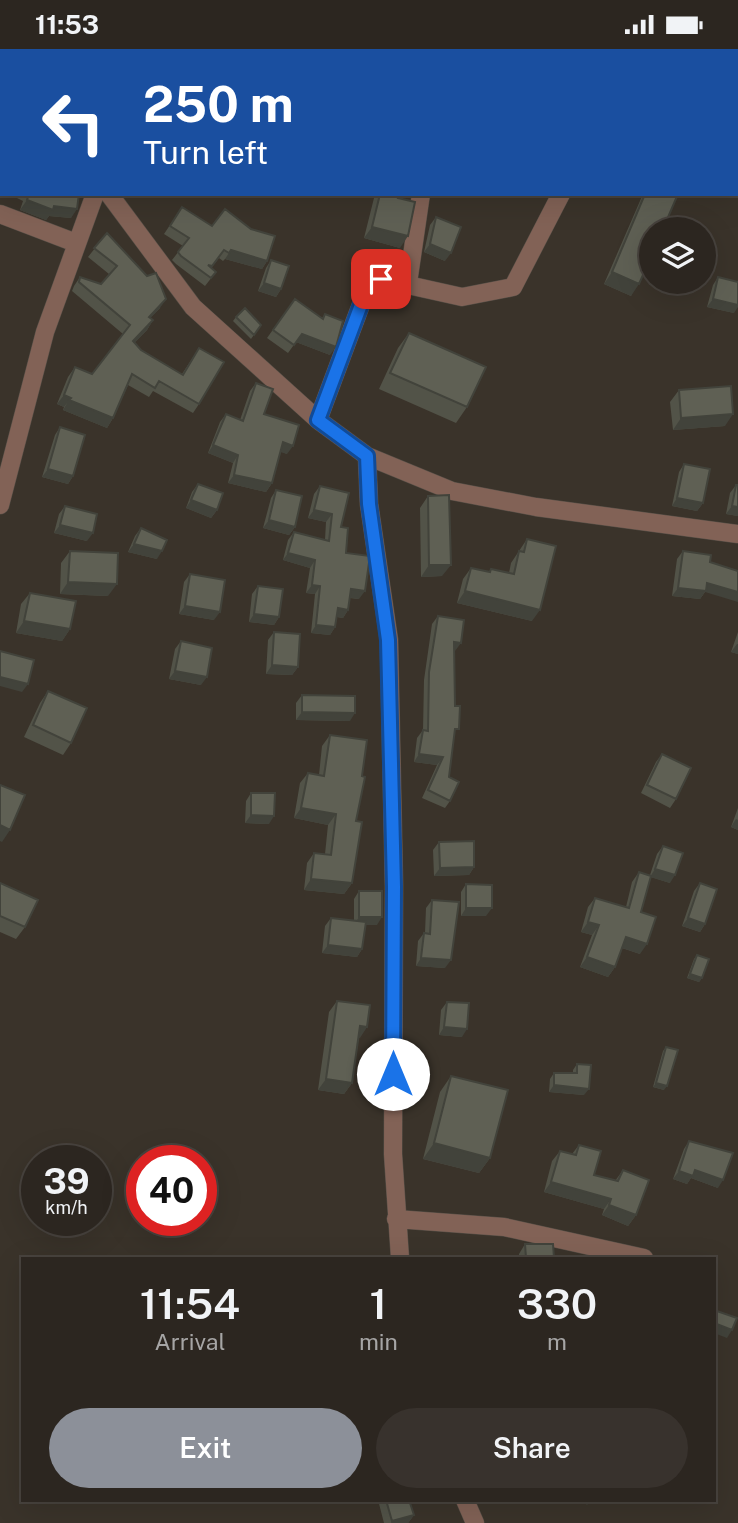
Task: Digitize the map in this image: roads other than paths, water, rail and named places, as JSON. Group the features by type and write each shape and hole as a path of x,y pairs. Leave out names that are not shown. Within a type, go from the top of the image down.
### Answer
{"street":[{"path":"0,505 45,332 93,196"},
{"path":"110,196 193,307 318,420 367,456 452,491 536,507 738,534"},
{"path":"408,283 421,196"},
{"path":"318,420 365,294 381,279 462,297 513,287 560,196"},
{"path":"0,214 76,243"},
{"path":"367,456 369,504 388,640 394,887 393,1154 400,1257"},
{"path":"396,1219 504,1227 639,1257"},
{"path":"466,1502 475,1523"}]}
